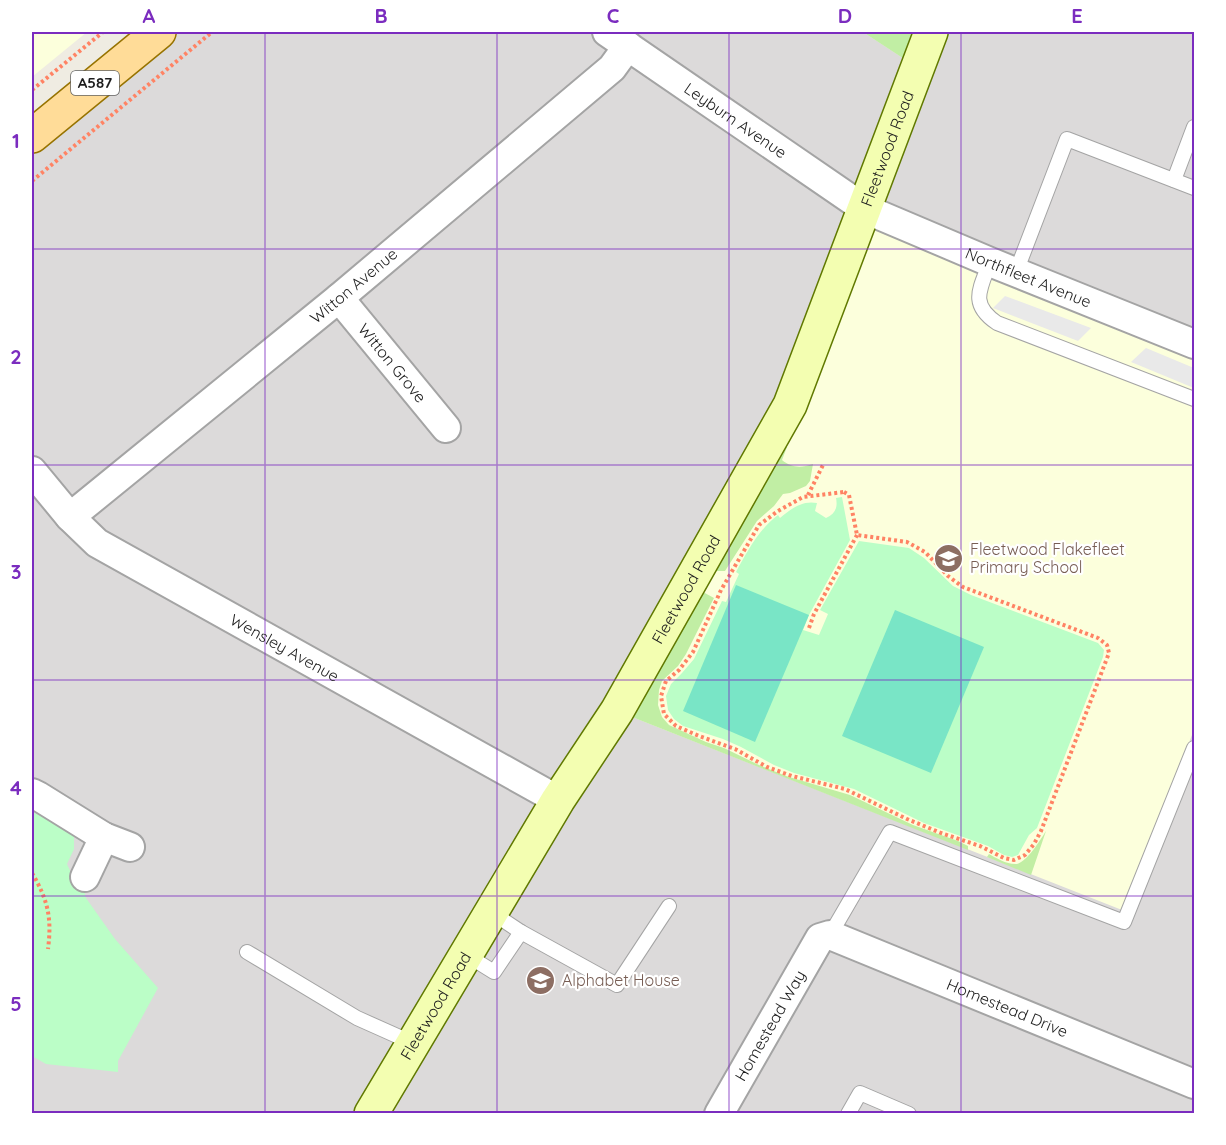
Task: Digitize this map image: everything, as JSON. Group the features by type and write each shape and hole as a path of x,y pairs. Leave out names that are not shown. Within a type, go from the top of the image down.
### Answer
{"main road":[{"name":"A587","path":"32,136 159,32"}],"street":[{"name":"Fleetwood Road","path":"371,1113 558,800 617,711 790,405 931,32"},
{"name":"Leyburn Avenue","path":"618,39 865,208"},
{"name":"Witton Avenue","path":"70,517 339,298 612,68 618,39"},
{"name":"Northfleet Avenue","path":"865,208 1003,267 1194,344"},
{"name":"Witton Grove","path":"339,298 446,428"},
{"name":"Wensley Avenue","path":"32,471 70,517 97,543 558,800"},
{"path":"32,793 117,842 85,877"},
{"name":"Homestead Drive","path":"825,936 1194,1084"},
{"name":"Homestead Way","path":"719,1113 825,936"}],"lane":[{"path":"1174,180 1194,127"},
{"path":"1194,188 1067,139 1003,267 981,285 978,300 986,316 997,323 1194,399"},
{"path":"825,936 890,832 1124,922 1194,748"},
{"path":"490,912 521,932 617,985 669,906"},
{"path":"465,954 494,972 521,932"},
{"path":"247,952 357,1018 413,1042"},
{"path":"848,1113 860,1094 909,1113"}],"path":[{"path":"32,90 102,32"},
{"path":"32,181 212,32"},
{"path":"807,496 824,462"},
{"path":"809,628 814,614 857,535 849,495 844,492 803,497 759,525 721,590 693,652 679,670 666,681 661,696 664,714 676,726 735,748 767,767 792,776 845,789 907,819 980,846 1004,858 1014,860 1025,855 1041,831 1109,653 1107,645 1098,638 963,587 948,576 925,552 907,542 857,535"},
{"path":"32,873 48,907 51,929 48,950"}],"shaded area":[{"path":"32,32 87,32 32,77"},
{"path":"159,32 863,32 918,68 931,32 1194,32 1194,1113 32,1114 32,136"},
{"name":"Fleetwood Flakefleet Primary School","path":"865,209 1194,344 1194,730 1122,910 617,711 790,405"},
{"path":"1005,296 1091,328 1078,341 993,308"},
{"path":"1146,348 1194,368 1194,388 1131,362"}],"green space":[{"path":"863,32 931,32 918,68"},
{"path":"781,443 787,447 782,460 789,465 797,467 813,464 810,481 806,486 783,494 774,506 757,521 725,571 710,571"},
{"path":"842,497 850,540 803,630 819,635 828,614 820,610 859,541 909,548 924,558 953,586 1098,643 1104,650 1037,828 1029,835 1018,855 1012,857 1004,855 988,846 924,823 854,789 794,773 774,765 723,739 683,726 668,710 666,696 671,684 694,659 722,601 726,602 739,574 736,572 759,534 778,515 780,518 806,503 817,503 815,511 826,518 835,510 836,498"},
{"path":"736,585 809,615 755,742 683,711"},
{"path":"703,592 714,598 686,654 678,666 662,681 659,690 658,705 662,717 669,725 786,776 850,795 913,825 958,841 968,846 968,850 627,715"},
{"path":"895,610 984,647 931,773 842,736"},
{"path":"32,812 64,827 74,835 74,849 67,864 72,875 81,881 86,898 115,939 158,988 118,1061 118,1072 46,1064 32,1056"},
{"path":"1046,831 1031,875 987,857 989,854 1006,862 1017,864 1029,855"}],"place":[{"name":"Fleetwood Flakefleet Primary School","path":"949,558"},
{"name":"Alphabet House","path":"541,980"}]}
